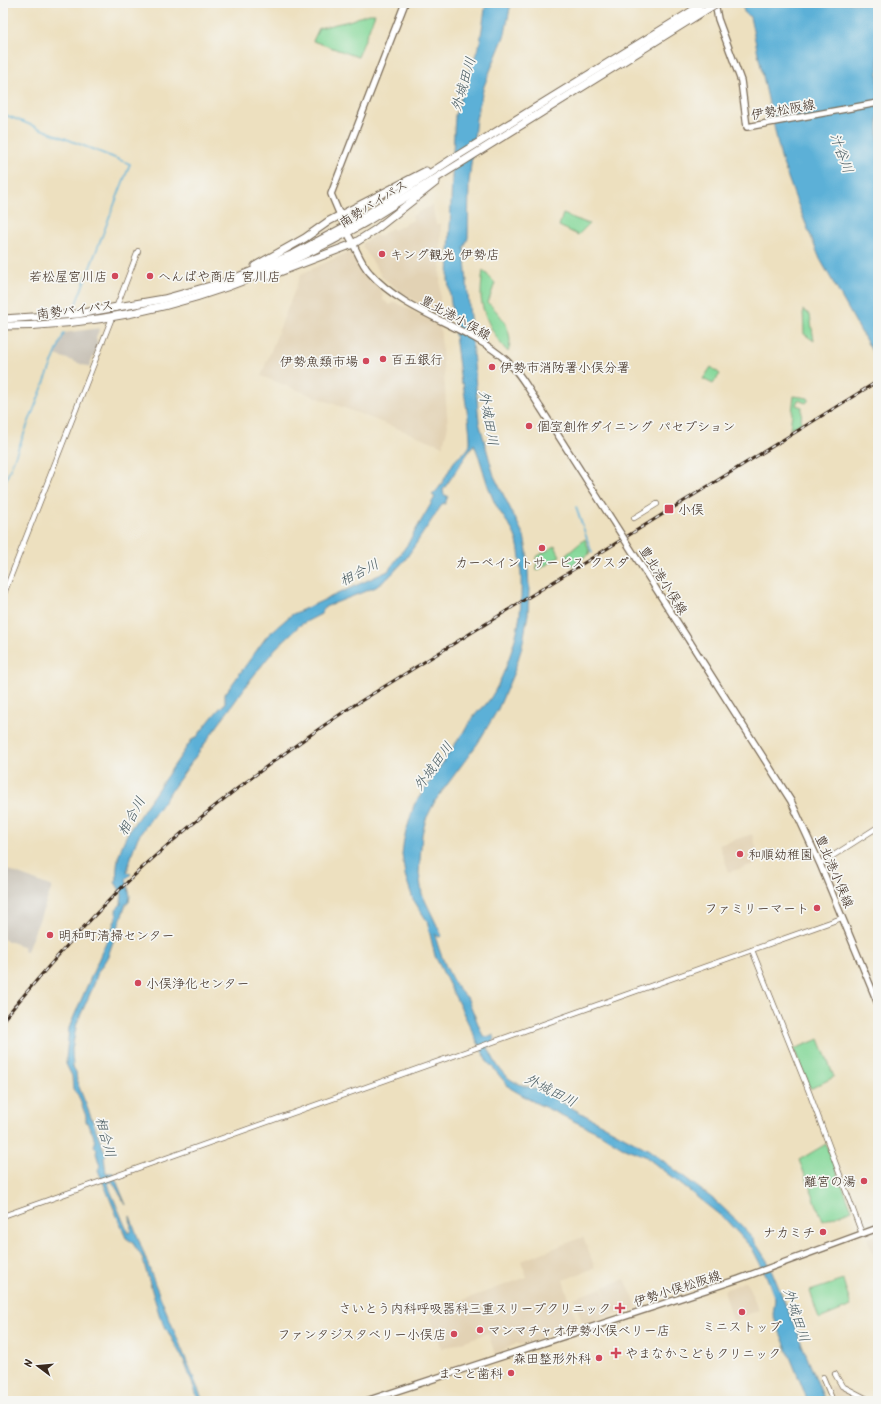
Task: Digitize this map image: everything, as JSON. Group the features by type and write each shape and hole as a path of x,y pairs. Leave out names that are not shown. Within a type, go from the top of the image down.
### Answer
{"highway":[{"name":"南勢バイパス","path":"701,9 705,3"},
{"name":"南勢バイパス","path":"3,326 34,326 112,317 152,309 268,272 334,240 366,222 444,172 452,163 483,146 701,9 716,3"},
{"path":"214,289 341,218 452,163"},
{"path":"214,289 236,288 353,244 375,230 420,196 452,163"},
{"name":"南勢バイパス","path":"3,319 52,316 115,308 214,289 320,241 363,217 445,164 452,163"}],"main road":[{"path":"341,218 331,194 405,3"},
{"name":"伊勢松阪線","path":"716,3 718,19 741,81 747,127 878,103"},
{"name":"豊北港小俣線","path":"349,236 368,272 398,298 484,344 495,351 512,366 540,407 791,801 820,864 878,1004"},
{"name":"伊勢小俣松阪線","path":"366,1401 748,1276 878,1228"}],"street":[{"path":"3,596 138,251"},
{"path":"634,518 657,504"},
{"path":"820,864 878,826"},
{"path":"3,1216 842,918"},
{"path":"752,950 809,1092 862,1234"},
{"path":"834,1374 837,1381 842,1386 871,1401"},
{"path":"823,1377 833,1401"}],"shaded area":[{"path":"432,205 436,224 441,224 440,307 435,305 432,310 402,293 383,278 363,247 363,243 376,235 378,237 392,228 394,230 413,220 412,216"},
{"path":"350,251 354,253 363,269 382,292 383,300 390,305 395,302 440,325 448,426 443,446 261,376 301,274"},
{"path":"100,328 96,337 98,345 89,367 56,355 64,333"},
{"name":"和順幼稚園","path":"752,834 761,862 729,872 719,845"},
{"path":"3,868 52,887 27,951 23,950 24,947 3,939"},
{"path":"878,1234 878,1268 867,1238"},
{"path":"583,1237 595,1268 563,1280 578,1326 520,1345 517,1343 495,1355 488,1333 442,1349 429,1312 527,1277 521,1261"},
{"path":"625,1279 638,1308 583,1325 574,1298 602,1288 606,1299 603,1287"},
{"name":"ミニストップ","path":"746,1281 759,1310 738,1318 738,1321 733,1321 724,1290"},
{"path":"829,1386 838,1388 863,1401 835,1401"}],"green space":[{"path":"368,14 375,14 358,57 313,41 319,28 349,21"},
{"path":"563,214 589,224 578,235 559,226"},
{"path":"483,270 495,283 488,303 498,313 506,325 510,338 508,352 499,341 486,318 481,295"},
{"path":"803,310 810,315 814,341 804,334"},
{"path":"711,367 720,374 713,384 703,379"},
{"path":"794,396 808,398 808,401 806,403 798,400 796,405 802,407 801,423 790,429"},
{"path":"585,539 590,553 571,566 566,555"},
{"path":"555,546 560,556 537,571 536,557"},
{"path":"819,1039 834,1077 810,1088 794,1049"},
{"path":"826,1144 852,1210 823,1221 799,1160"},
{"path":"843,1280 851,1306 819,1319 810,1291"}],"water":[{"path":"486,3 511,3 505,34 484,86 476,119 469,182 468,238 464,248 479,422 494,476 524,536 527,551 529,588 528,614 522,647 514,672 498,709 478,743 435,801 426,819 422,834 419,873 422,894 442,936 439,937 435,934 439,949 452,978 457,987 467,997 483,1036 490,1037 493,1035 495,1039 488,1048 501,1071 519,1084 537,1089 649,1150 717,1202 739,1223 751,1236 769,1264 825,1401 808,1401 773,1315 775,1299 766,1275 752,1248 726,1220 645,1156 622,1147 601,1134 534,1102 510,1088 487,1061 435,956 427,921 413,899 405,875 402,854 404,839 414,805 477,712 485,706 492,695 506,668 520,614 521,577 520,557 517,541 515,535 493,499 474,444 443,490 444,495 448,496 445,504 443,503 405,560 389,577 376,587 325,607 321,614 300,625 275,649 251,679 138,837 127,872 131,874 126,879 130,896 129,902 126,904 108,956 98,972 77,1023 72,1049 73,1067 76,1072 77,1082 106,1155 104,1157 106,1173 113,1173 126,1205 112,1181 108,1183 110,1190 128,1233 131,1231 130,1216 155,1284 203,1401 199,1401 184,1361 160,1317 142,1257 132,1242 126,1238 98,1170 100,1166 96,1153 97,1150 94,1146 95,1143 93,1134 86,1121 86,1116 78,1095 73,1089 72,1076 66,1064 69,1028 113,926 117,915 116,909 121,904 122,894 115,882 117,880 119,854 129,831 193,738 197,737 215,713 225,704 225,694 267,636 291,615 388,571 407,545 435,497 432,495 441,485 454,462 469,447 470,436 468,417 463,383 461,383 448,279 455,115 480,42"},
{"name":"汁谷川","path":"742,3 878,3 878,362 820,259 795,197 781,158 750,17 744,12"}],"waterway":[{"path":"3,114 130,164 75,306"},
{"path":"3,487 64,333"},
{"path":"576,507 592,553"}],"railway":[{"path":"3,1020 103,906 146,864 234,791 279,757 348,709 878,381"}],"place":[{"name":"キング観光 伊勢店","path":"382,254"},
{"name":"若松屋宮川店","path":"115,276"},
{"name":"へんばや商店 宮川店","path":"150,276"},
{"name":"百五銀行","path":"383,359"},
{"name":"伊勢魚類市場","path":"366,361"},
{"name":"伊勢市消防署小俣分署","path":"492,367"},
{"name":"個室創作ダイニング パセプション","path":"529,426"},
{"name":"小俣","path":"669,509"},
{"name":"カーペイントサービス クスダ","path":"542,548"},
{"name":"和順幼稚園","path":"740,854"},
{"name":"ファミリーマート","path":"817,908"},
{"name":"明和町清掃センター","path":"50,935"},
{"name":"小俣浄化センター","path":"138,983"},
{"name":"離宮の湯","path":"864,1181"},
{"name":"ナカミチ","path":"823,1232"},
{"name":"さいとう内科呼吸器科三重スリープクリニック","path":"620,1308"},
{"name":"ミニストップ","path":"742,1312"},
{"name":"マンマチャオ伊勢小俣ベリー店","path":"480,1330"},
{"name":"ファンタジスタベリー小俣店","path":"454,1334"},
{"name":"やまなかこどもクリニック","path":"616,1353"},
{"name":"森田整形外科","path":"599,1358"},
{"name":"まこと歯科","path":"511,1373"}],"water label":[{"name":"外城田川","path":"463,84"},
{"name":"外城田川","path":"489,418"},
{"name":"相合川","path":"359,572"},
{"name":"外城田川","path":"433,766"},
{"name":"相合川","path":"131,816"},
{"name":"外城田川","path":"551,1090"},
{"name":"相合川","path":"106,1137"},
{"name":"外城田川","path":"797,1315"}]}
